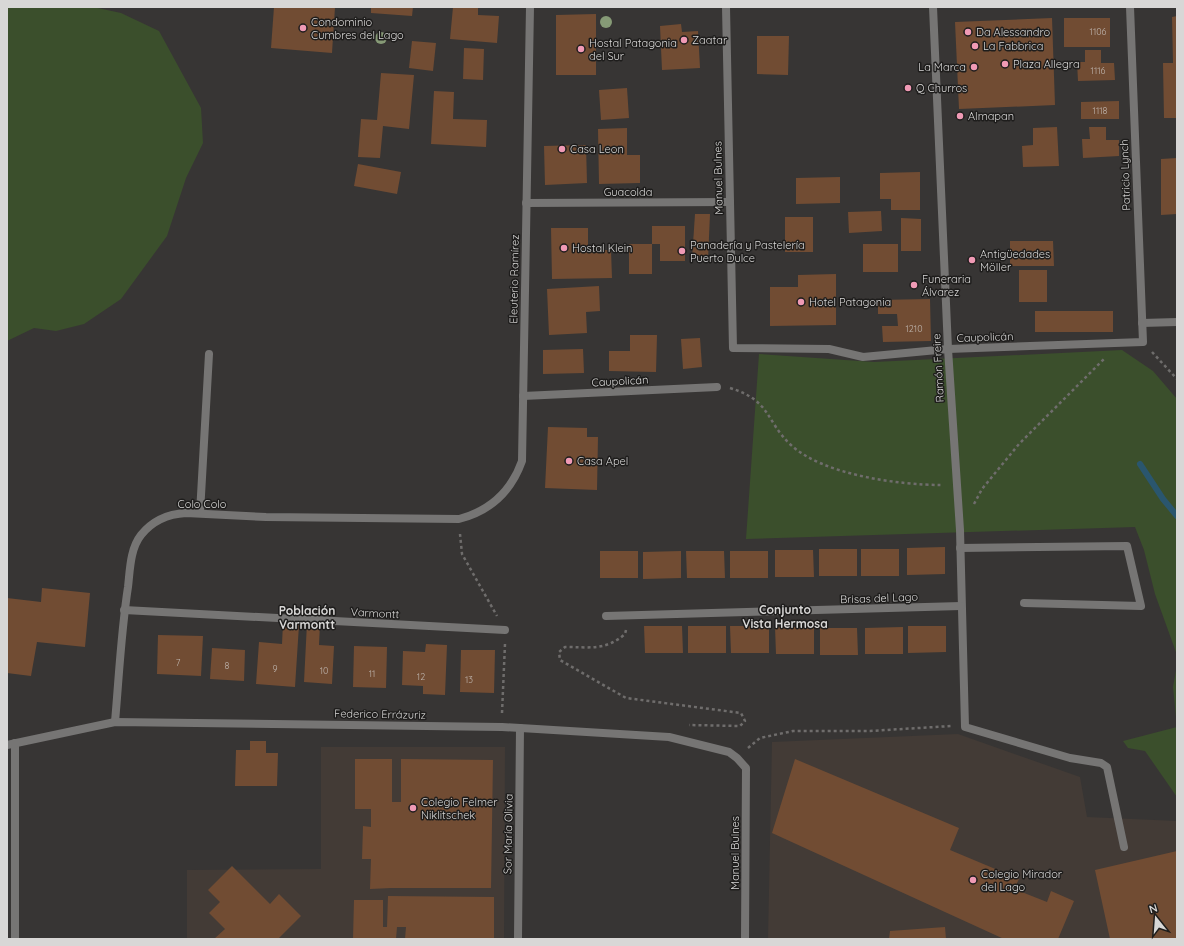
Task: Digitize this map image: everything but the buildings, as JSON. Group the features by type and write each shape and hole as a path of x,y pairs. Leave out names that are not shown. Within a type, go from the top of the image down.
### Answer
{"street":[{"name":"Eleuterio Ramírez","path":"459,520 483,511 494,504 503,495 518,473 522,461 530,7"},
{"name":"Manuel Bulnes","path":"726,7 733,348"},
{"name":"Ramón Freire","path":"933,7 948,349 960,530 961,606 966,728"},
{"name":"Patricio Lynch","path":"1130,7 1143,342"},
{"name":"Guacolda","path":"526,203 730,202"},
{"path":"1142,323 1177,322"},
{"name":"Caupolicán","path":"733,348 828,349 863,357 948,349 1143,342"},
{"path":"200,513 209,354"},
{"name":"Caupolicán","path":"523,396 717,388"},
{"name":"Colo Colo","path":"115,722 124,610 132,556 141,535 157,520 176,514 200,513 266,517 459,520"},
{"path":"960,548 1127,546 1141,606 1024,603"},
{"name":"Brisas del Lago","path":"606,616 961,606"},
{"name":"Varmontt","path":"124,610 505,630"},
{"name":"Federico Errázuriz","path":"7,745 115,722 520,728 669,737 719,748 737,758 746,768"},
{"name":"Sor María Olivia","path":"518,939 520,728"},
{"path":"966,728 1064,756 1101,763 1107,767 1124,847"},
{"path":"15,743 15,939"},
{"name":"Manuel Bulnes","path":"746,768 746,939"}],"path":[{"path":"960,530 982,489 1019,444 1094,368 1124,342"},
{"path":"1143,342 1177,379"},
{"path":"717,388 729,388 752,397 769,414 790,444 800,453 824,465 884,480 932,485 957,485"},
{"path":"628,616 625,634 616,643 604,647 565,647 559,652 560,660 626,698 741,713 745,721 740,726 685,725"},
{"path":"737,758 760,738 793,731 870,731 952,726 966,728"}],"shaded area":[{"name":"Colegio Mirador del Lago","path":"958,734 1080,777 1087,817 1177,821 1177,939 768,939 772,742"},
{"name":"Colegio Felmer Niklitschek","path":"321,747 505,747 504,939 187,939 187,870 321,869"}],"green space":[{"path":"7,7 93,7 121,13 159,31 201,108 203,143 186,178 167,236 121,299 84,324 56,331 34,328 7,341"},
{"path":"1122,350 1153,371 1177,399 1177,655 1155,594 1144,550 1135,527 746,539 759,354 874,362"},
{"path":"1177,665 1177,727 1173,687"},
{"path":"1177,727 1177,797 1145,751 1128,748 1123,741"}],"waterway":[{"path":"1140,464 1163,499 1177,516"}],"place":[{"name":"Condominio Cumbres del Lago","path":"303,28"},
{"name":"Da Alessandro","path":"968,32"},
{"name":"Zaatar","path":"684,40"},
{"name":"La Fabbrica","path":"975,46"},
{"name":"Hostal Patagonia del Sur","path":"581,49"},
{"name":"Plaza Allegra","path":"1005,64"},
{"name":"La Marca","path":"974,67"},
{"name":"Q Churros","path":"908,88"},
{"name":"Almapan","path":"960,116"},
{"name":"Casa Leon","path":"562,149"},
{"name":"Hostal Klein","path":"564,248"},
{"name":"Panadería y Pastelería Puerto Dulce","path":"682,251"},
{"name":"Antigüedades Möller","path":"972,260"},
{"name":"Funeraria Álvarez","path":"914,285"},
{"name":"Hotel Patagonia","path":"801,302"},
{"name":"Casa Apel","path":"569,461"},
{"name":"Colegio Felmer Niklitschek","path":"413,808"},
{"name":"Colegio Mirador del Lago","path":"973,880"}],"district":[{"name":"Conjunto Vista Hermosa","path":"785,617"},
{"name":"Población Varmontt","path":"307,618"}]}
